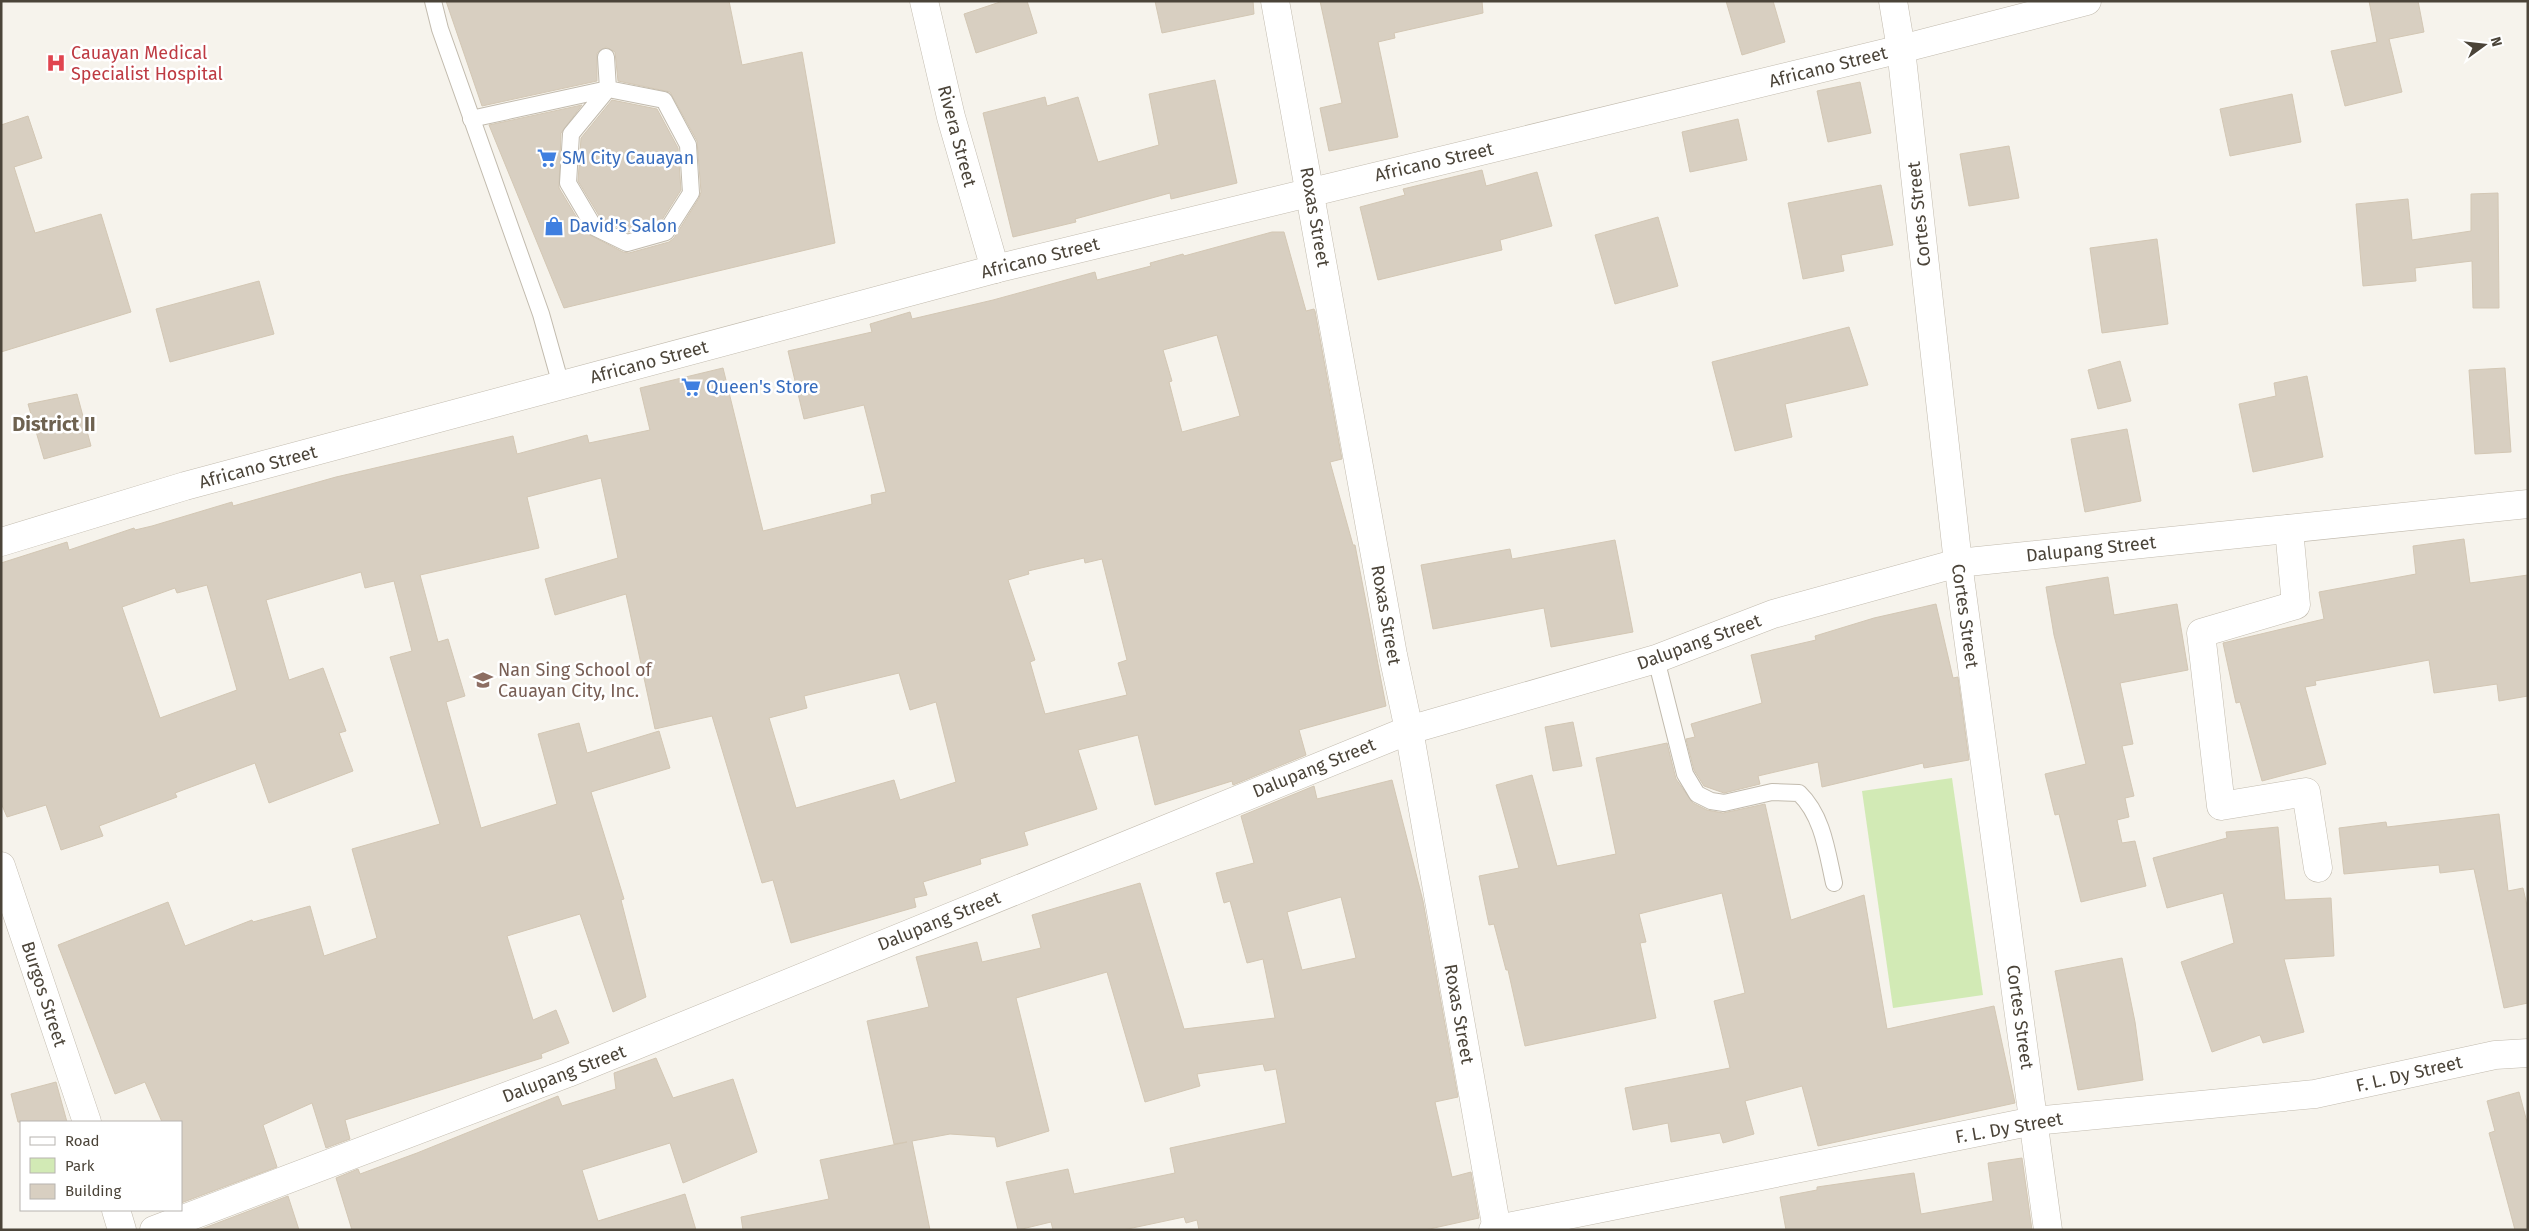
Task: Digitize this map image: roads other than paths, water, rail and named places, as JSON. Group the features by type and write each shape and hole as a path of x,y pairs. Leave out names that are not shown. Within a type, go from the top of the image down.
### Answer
{"street":[{"name":"Rivera Street","path":"924,1 950,117 995,269"},
{"name":"Roxas Street","path":"1275,1 1393,655 1409,730 1495,1229"},
{"name":"Cortes Street","path":"1893,1 1901,49 1958,563 2048,1230"},
{"name":"Africano Street","path":"1,542 185,486 995,269 1901,49 2087,1"},
{"name":"Dalupang Street","path":"154,1230 568,1073 1409,730 1656,660 1773,614 1958,563 2528,504"},
{"path":"2289,529 2296,606 2201,633 2221,806 2306,792 2318,868"},
{"name":"Burgos Street","path":"1,866 87,1121"},
{"name":"F. L. Dy Street","path":"1495,1229 2034,1121 2315,1094 2495,1055 2528,1053"},
{"path":"116,1211 122,1230"}],"lane":[{"path":"434,1 440,29 541,314 562,385"},
{"path":"472,119 608,88 664,100 688,145 690,193 666,232 627,243 594,227 568,183 571,134 608,88 606,57"},
{"path":"1656,660 1685,774 1697,794 1711,801 1724,803 1772,792 1799,793 1810,804 1821,828 1834,883"}],"place":[{"name":"Cauayan Medical Specialist Hospital","path":"56,63"},
{"name":"SM City Cauayan","path":"547,158"},
{"name":"David's Salon","path":"554,226"},
{"name":"Queen's Store","path":"691,387"},
{"name":"Nan Sing School of Cauayan City, Inc.","path":"483,680"}],"district":[{"name":"District II","path":"54,424"}]}
